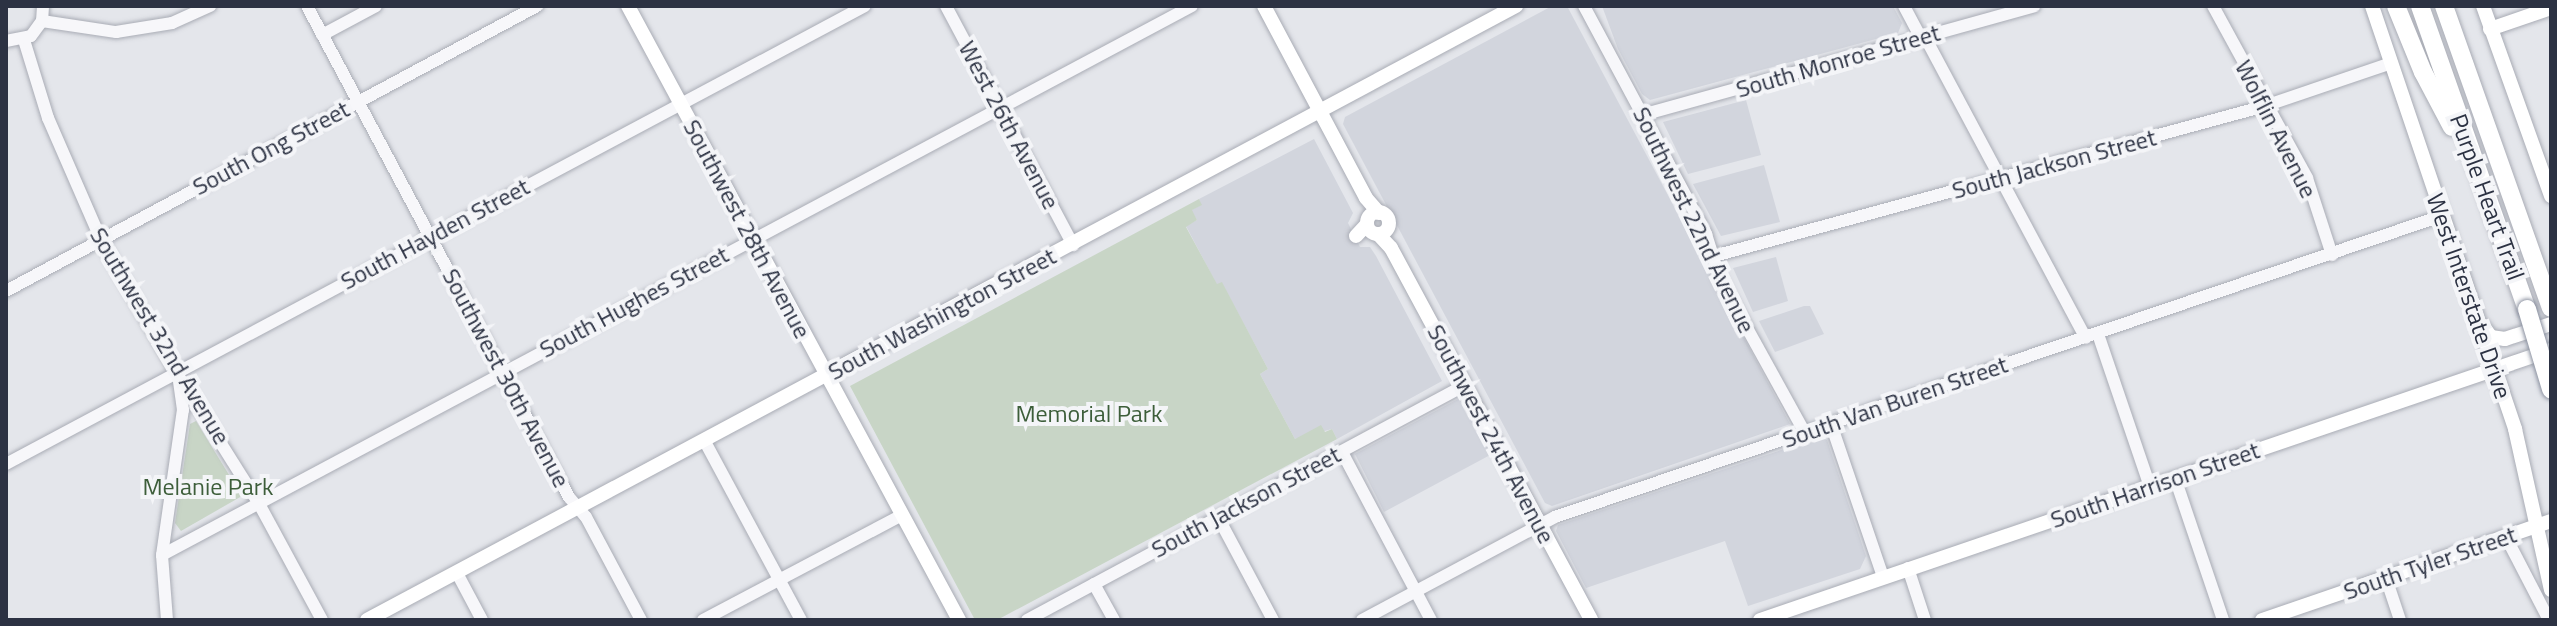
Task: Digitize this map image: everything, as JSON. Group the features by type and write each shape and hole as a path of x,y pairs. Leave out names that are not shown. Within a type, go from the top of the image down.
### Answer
{"highway":[{"path":"2396,6 2423,72 2480,179"},
{"name":"Purple Heart Trail","path":"2420,6 2527,309 2551,389"},
{"name":"Purple Heart Trail","path":"2444,6 2550,305"},
{"path":"2453,6 2476,98"}],"main road":[{"name":"Southwest 28th Avenue","path":"628,6 959,620"},
{"name":"Southwest 24th Avenue","path":"1264,6 1366,198 1376,225 1591,620"},
{"name":"South Washington Street","path":"367,620 1321,113 1516,6"},
{"name":"West Interstate Drive","path":"2372,6 2475,316 2496,368 2544,523 2551,590"},
{"path":"2483,6 2549,186"},
{"path":"2490,29 2551,8"},
{"path":"2475,316 2491,337 2505,339 2551,324"},
{"name":"South Harrison Street","path":"1760,620 2551,350"},
{"name":"South Tyler Street","path":"2262,620 2544,523"}],"street":[{"path":"6,41 24,40 42,21 43,6"},
{"path":"42,21 116,32 172,23 210,6"},
{"name":"Southwest 30th Avenue","path":"307,6 569,497 641,620"},
{"path":"322,35 376,6"},
{"name":"South Ong Street","path":"6,291 537,6"},
{"name":"South Hayden Street","path":"6,464 865,6"},
{"name":"West 26th Avenue","path":"946,6 1073,245"},
{"name":"South Hughes Street","path":"162,555 502,371 1192,6"},
{"name":"Southwest 22nd Avenue","path":"1584,6 1706,234 1720,279 1805,433"},
{"path":"1904,6 2092,336 2150,487"},
{"name":"South Monroe Street","path":"1642,115 2034,6"},
{"name":"Wolflin Avenue","path":"2213,6 2307,178 2332,255"},
{"name":"Southwest 32nd Avenue","path":"24,40 59,145 101,240 176,372 258,502 322,620"},
{"name":"South Jackson Street","path":"1714,256 2265,106 2391,63"},
{"name":"South Van Buren Street","path":"1362,620 1539,525 2441,216"},
{"path":"167,620 162,555 183,410 176,372"},
{"name":"South Jackson Street","path":"1027,620 1465,385"},
{"path":"1831,424 1883,577"},
{"path":"704,440 801,620"},
{"path":"1342,452 1431,620"},
{"path":"2175,478 2223,620"},
{"path":"703,620 902,515"},
{"path":"1218,517 1273,620"},
{"path":"2506,537 2549,620"},
{"path":"1908,568 1925,620"},
{"path":"457,573 482,620"},
{"path":"2386,578 2400,620"},
{"path":"1094,584 1114,620"}],"shaded area":[{"path":"1552,6 1567,6 1790,424 1552,506 1545,503 1343,124 1345,117"},
{"path":"1602,6 1893,6 1902,23 1898,33 1650,100 1642,94 1618,49"},
{"path":"1746,100 1761,155 1688,174 1663,122"},
{"path":"1314,139 1353,213 1348,223 1360,247 1370,247 1376,256 1442,381 1337,439 1332,429 1295,439 1260,374 1268,369 1222,283 1217,285 1186,226 1197,220 1191,210 1201,205 1199,199"},
{"path":"1764,165 1780,222 1721,236 1693,184"},
{"path":"1776,257 1788,301 1753,312 1733,268"},
{"path":"1810,306 1824,334 1775,352 1759,321"},
{"path":"1460,398 1492,454 1384,512 1355,454"},
{"path":"1820,437 1827,440 1866,556 1860,569 1748,606 1725,541 1586,588 1556,531 1558,525"}],"green space":[{"name":"Memorial Park","path":"1199,199 1202,205 1192,210 1197,220 1186,227 1217,284 1222,282 1268,369 1260,374 1295,439 1321,425 1325,432 1332,429 1337,439 997,620 975,620 850,386"},
{"name":"Melanie Park","path":"196,421 242,496 181,531 175,523 190,424"}]}
